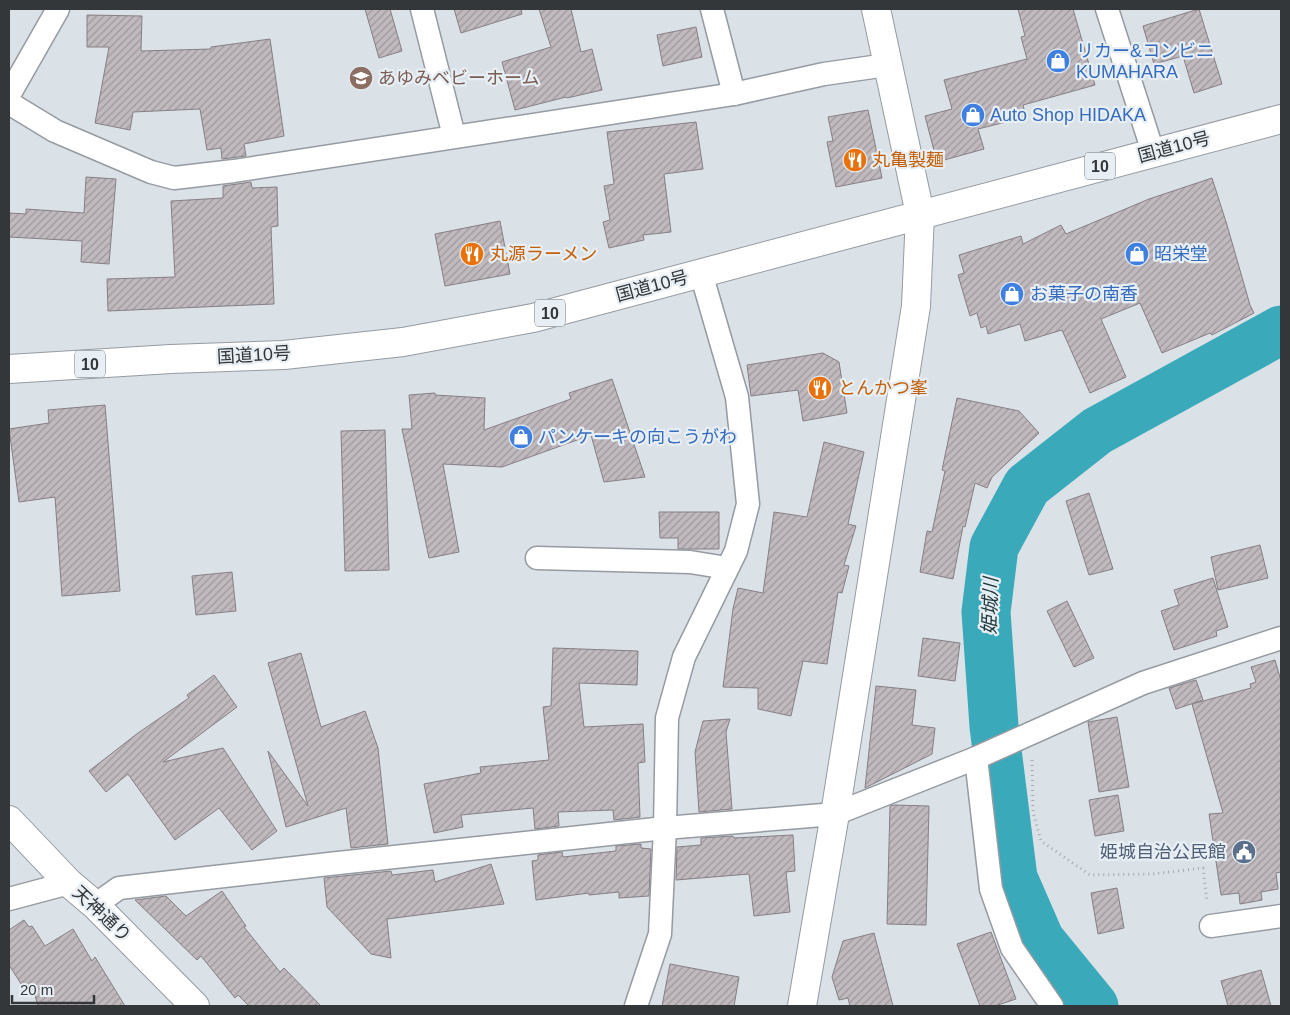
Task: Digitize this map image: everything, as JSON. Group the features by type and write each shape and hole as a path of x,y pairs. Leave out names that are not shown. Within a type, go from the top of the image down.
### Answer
{"main road":[{"path":"802,1006 835,814 916,306 920,214 876,9"},
{"name":"国道10号","path":"9,369 171,359 284,355 403,342 533,318 1281,118"},
{"name":"天神通り","path":"9,820 69,883 96,905 195,1006"}],"street":[{"path":"9,95 58,9"},
{"path":"422,9 454,136"},
{"path":"712,9 734,94"},
{"path":"1107,9 1153,152"},
{"path":"9,103 55,131 151,172 174,178 234,172 454,136 734,94 824,74 887,65"},
{"path":"636,1006 660,934 668,718 684,657 736,551 748,504 737,397 701,273"},
{"path":"537,558 690,562 727,568"},
{"path":"96,905 120,888 665,828 835,814 979,756 1143,683 1281,638"},
{"path":"979,756 991,889 1012,948 1052,1006"},
{"path":"9,899 69,883"},
{"path":"1210,926 1281,916"}],"path":[{"path":"1027,734 1033,812 1041,841 1090,876 1153,874 1204,868 1210,926"}],"building":[{"path":"365,9 390,9 402,51 379,58"},
{"path":"454,9 521,9 522,14 461,33"},
{"path":"539,9 571,9 581,52 592,49 602,90 515,110 502,62 551,47"},
{"path":"1018,9 1073,9 1095,85 1023,105 1026,117 978,129 984,149 937,162 925,116 952,109 944,80 1027,59 1021,37 1025,36"},
{"path":"1199,9 1222,84 1194,93 1183,56 1154,64 1143,26"},
{"path":"87,15 142,16 141,51 211,49 211,47 270,39 284,136 244,144 246,156 222,159 221,148 207,150 200,109 133,112 130,130 95,123 109,47 87,47"},
{"path":"696,27 702,57 663,66 657,35"},
{"name":"丸亀製麺","path":"868,110 882,178 836,187 827,142 833,141 828,117"},
{"path":"696,122 703,169 664,174 671,232 643,235 644,240 609,248 603,222 610,220 604,186 614,184 607,132"},
{"path":"86,177 116,179 109,264 81,262 82,241 9,237 9,213 26,214 26,209 84,213"},
{"path":"1212,178 1254,313 1212,335 1210,333 1162,353 1140,303 1101,319 1126,377 1090,393 1062,330 1025,341 1020,324 988,334 986,326 981,328 977,313 970,316 958,275 964,273 959,255 1021,236 1023,244 1061,225 1066,234 1149,199"},
{"path":"251,182 252,188 277,187 278,226 271,227 274,304 108,311 107,279 175,277 171,201 223,198 223,186"},
{"name":"丸源ラーメン","path":"500,221 510,274 445,286 435,234"},
{"name":"とんかつ峯","path":"823,353 839,362 847,413 803,421 798,390 751,396 747,365"},
{"path":"612,379 645,477 604,482 591,435 502,467 443,464 459,552 429,558 402,429 412,429 409,395 435,393 435,395 485,398 484,430 571,399 569,393"},
{"path":"957,398 1019,411 1039,433 992,477 987,488 975,483 965,527 963,526 953,579 920,572 927,531 932,532 945,471 942,470"},
{"path":"105,405 120,591 62,596 55,497 19,502 9,429 49,423 48,410"},
{"path":"385,430 389,570 345,571 341,431"},
{"path":"824,442 864,452 848,524 856,526 844,565 849,566 842,593 838,592 827,664 803,661 791,716 758,709 758,688 723,687 733,609 738,588 763,593 774,512 807,517"},
{"path":"1089,493 1113,569 1089,575 1066,501"},
{"path":"659,512 719,512 719,549 678,549 678,538 660,538"},
{"path":"1260,545 1268,578 1218,590 1211,557"},
{"path":"232,572 236,611 196,615 192,576"},
{"path":"1213,578 1228,627 1216,631 1217,636 1174,650 1161,611 1179,605 1174,590"},
{"path":"1067,601 1094,658 1074,667 1047,611"},
{"path":"923,638 960,643 955,681 918,676"},
{"path":"553,648 638,651 637,685 579,683 584,727 643,724 645,762 638,763 640,817 614,820 613,810 558,812 559,826 535,829 533,808 461,815 463,827 434,833 424,784 481,773 480,767 549,760 543,707 551,706"},
{"path":"301,653 321,727 365,711 378,748 388,844 351,848 346,808 286,827 268,751 308,806 268,663"},
{"path":"1275,660 1281,681 1281,872 1276,873 1278,889 1261,892 1262,900 1240,904 1239,893 1221,895 1209,814 1223,813 1192,704 1251,688 1250,684 1256,682 1251,667"},
{"path":"214,675 237,707 163,762 223,748 277,831 252,850 219,808 175,840 128,774 106,792 89,771 138,733 189,698 187,695"},
{"path":"1196,680 1203,700 1176,709 1169,688"},
{"path":"876,686 916,690 912,725 935,728 932,754 865,788"},
{"path":"1117,717 1129,787 1099,792 1088,722"},
{"path":"730,719 726,732 732,809 699,812 695,752 703,721"},
{"path":"1118,795 1124,831 1095,836 1089,800"},
{"path":"890,806 929,806 926,925 887,924"},
{"path":"793,835 795,871 786,872 790,912 754,916 749,874 676,880 677,847 701,845 701,838"},
{"path":"641,844 641,848 651,849 649,896 619,898 619,892 589,895 589,893 536,900 532,861 538,860 538,855 562,852 563,857 616,851 616,846"},
{"path":"491,864 504,904 387,919 391,958 371,954 327,907 324,878 391,871 392,875 433,870 435,882"},
{"path":"1117,888 1124,928 1098,934 1091,893"},
{"path":"222,891 246,926 244,927 280,972 284,968 321,1006 249,1006 238,995 235,998 201,956 197,960 135,900 166,896 186,916"},
{"path":"24,920 29,927 32,926 45,946 73,929 92,961 95,957 125,1006 38,1006 32,985 25,990 9,965 9,930"},
{"path":"991,932 1016,999 995,1006 980,1006 957,944"},
{"path":"874,933 893,1006 850,1006 848,998 839,1000 832,977 843,941"},
{"path":"670,964 739,977 734,1006 662,1006"},
{"path":"1261,970 1271,1006 1228,1006 1221,981"}],"waterway":[{"name":"姫城川","path":"1094,1006 1040,940 1013,878 994,726 986,612 994,547 1027,486 1097,431 1281,330"}],"place":[{"name":"リカー&コンビニ KUMAHARA","path":"1058,61"},
{"name":"あゆみベビーホーム","path":"361,78"},
{"name":"Auto Shop HIDAKA","path":"973,115"},
{"name":"丸亀製麺","path":"855,160"},
{"name":"丸源ラーメン","path":"472,254"},
{"name":"昭栄堂","path":"1137,254"},
{"name":"お菓子の南香","path":"1012,294"},
{"name":"とんかつ峯","path":"820,388"},
{"name":"パンケーキの向こうがわ","path":"521,437"},
{"name":"姫城自治公民館","path":"1244,852"}]}
